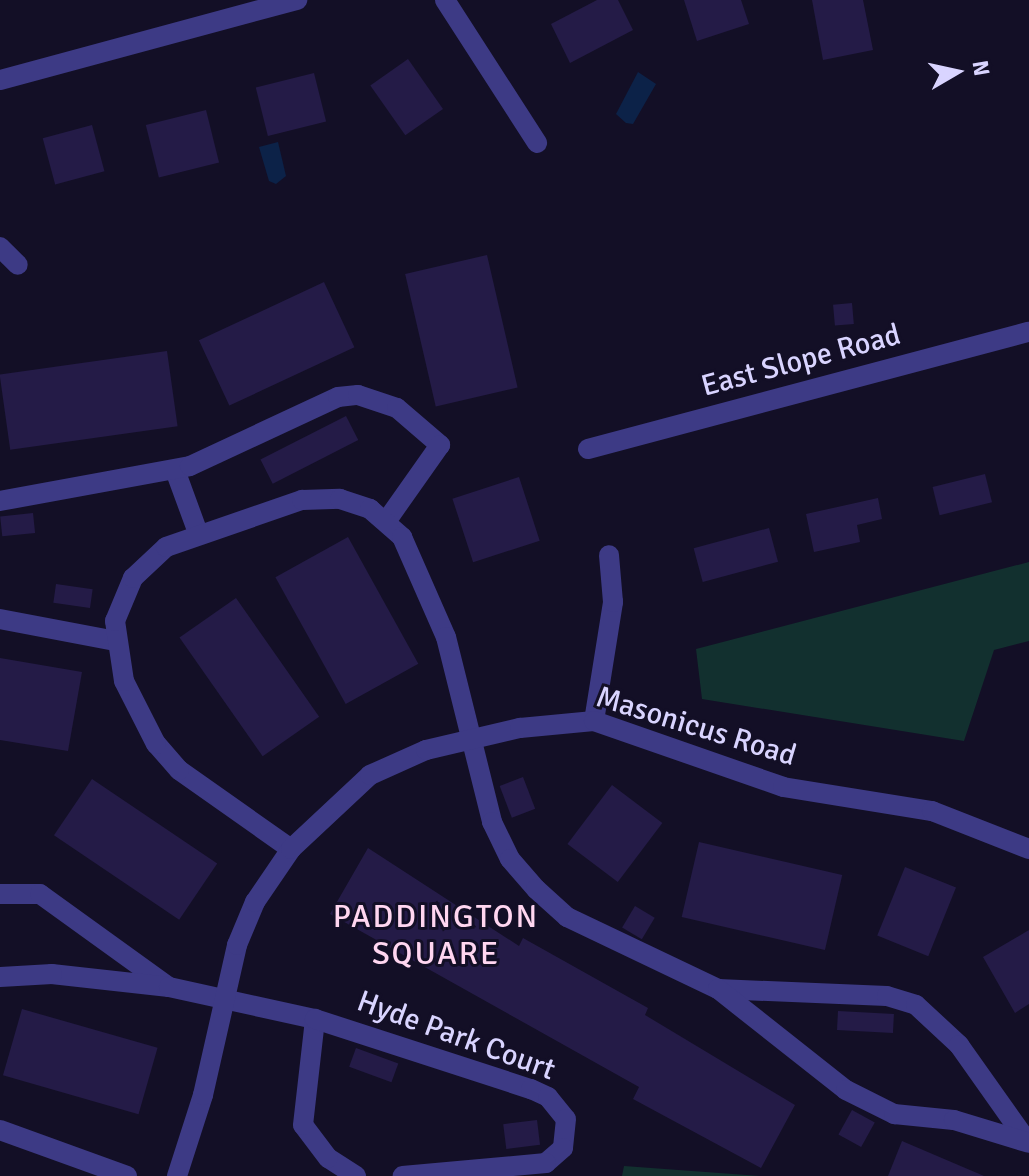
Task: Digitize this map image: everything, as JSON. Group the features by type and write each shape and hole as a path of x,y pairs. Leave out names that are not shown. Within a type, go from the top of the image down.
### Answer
{"street":[{"path":"0,80 297,0"},
{"path":"445,0 537,143"},
{"path":"0,247 18,265"},
{"name":"East Slope Road","path":"588,449 1029,332"},
{"path":"0,501 175,470 222,455 338,397 376,399 424,427 440,445 387,520"},
{"path":"175,470 198,533"},
{"path":"291,849 179,770 156,744 124,681 115,641 121,598 133,578 166,547 198,533 302,500 340,499 387,520 434,605 492,822 536,889 567,917 718,989 846,1090 894,1114 954,1120 1028,1142"},
{"path":"594,721 613,602 609,555"},
{"path":"0,619 115,641"},
{"name":"Masonicus Road","path":"177,1176 224,1001 255,902 291,849 370,775 471,737 594,721 783,787 932,811 1029,849"},
{"path":"0,894 40,894 169,987"},
{"path":"0,977 52,974 169,987"},
{"name":"Hyde Park Court","path":"169,987 315,1019 531,1089 548,1097 566,1119 563,1148 546,1163 403,1176"},
{"path":"718,989 887,996 916,1005 959,1045 1028,1142"},
{"name":"Hyde Park Court","path":"315,1019 303,1125 328,1158 356,1176"},
{"path":"0,1130 127,1176"}],"green space":[{"path":"1029,562 1029,641 994,650 964,741 702,699 696,649"},
{"path":"624,1166 760,1176 622,1176"}],"water":[{"path":"638,72 656,84 633,124 626,123 616,114"},
{"path":"278,142 286,176 276,184 269,181 259,147"}],"building":[{"path":"597,0 618,0 633,30 570,63 551,24"},
{"path":"684,0 741,0 749,24 697,41"},
{"path":"812,0 863,0 873,50 823,60"},
{"path":"408,59 443,109 405,135 370,85"},
{"path":"314,73 326,122 268,136 256,88"},
{"path":"206,110 219,162 159,177 146,125"},
{"path":"92,125 104,171 55,185 43,138"},
{"path":"487,255 518,388 436,406 405,274"},
{"path":"324,282 354,347 229,406 199,340"},
{"path":"852,303 854,324 835,326 833,305"},
{"path":"167,351 178,426 10,450 0,374"},
{"path":"346,416 358,440 273,484 260,460"},
{"path":"985,474 992,502 940,515 933,487"},
{"path":"519,477 540,541 473,562 452,499"},
{"path":"878,498 882,519 857,525 860,542 814,552 806,514"},
{"path":"33,513 35,533 2,536 0,516"},
{"path":"769,528 778,562 703,582 694,548"},
{"path":"348,537 418,664 346,704 275,577"},
{"path":"56,584 93,589 90,608 53,603"},
{"path":"236,598 319,717 263,756 179,638"},
{"path":"0,658 82,672 68,751 0,740"},
{"path":"523,777 535,809 512,818 500,786"},
{"path":"92,779 217,863 179,920 54,835"},
{"path":"612,785 662,823 618,882 567,844"},
{"path":"699,842 842,875 825,950 682,917"},
{"path":"368,848 519,946 523,938 648,1008 645,1015 795,1105 761,1168 633,1099 639,1087 330,914"},
{"path":"905,867 956,888 928,956 877,936"},
{"path":"635,906 655,918 642,939 622,927"},
{"path":"1029,930 1029,1004 1015,1013 983,957"},
{"path":"22,1009 158,1048 139,1114 3,1075"},
{"path":"838,1011 894,1014 893,1033 837,1030"},
{"path":"356,1048 398,1063 391,1082 349,1067"},
{"path":"852,1110 875,1123 861,1147 838,1134"},
{"path":"537,1120 540,1145 506,1149 503,1124"},
{"path":"902,1141 984,1176 888,1176"}],"district":[{"name":"PADDINGTON SQUARE","path":"436,936"}]}
